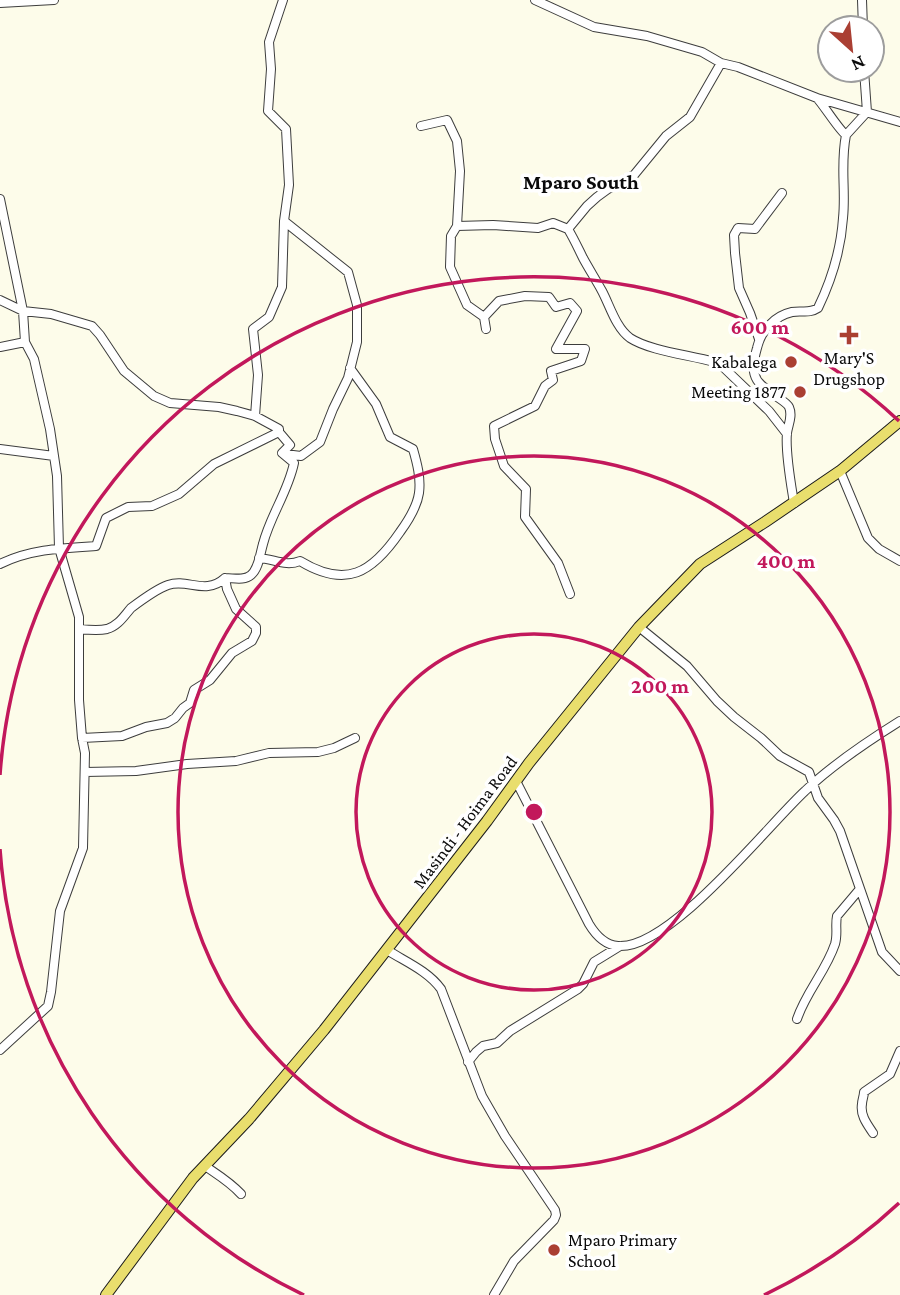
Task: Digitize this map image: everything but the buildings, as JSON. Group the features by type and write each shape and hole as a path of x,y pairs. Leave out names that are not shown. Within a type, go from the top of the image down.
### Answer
{"main road":[{"name":"Masindi - Hoima Road","path":"107,1295 193,1178 249,1119 324,1030 594,681 639,627 700,564 840,471 900,421"}],"street":[{"path":"0,3 54,0"},
{"path":"255,416 258,374 253,329 269,317 282,287 284,221 289,185 286,128 268,111 270,42 283,0"},
{"path":"535,0 594,27 647,36 702,52 721,63 817,98 900,122"},
{"path":"568,229 597,197 634,175 666,136 690,117 721,63"},
{"path":"794,503 787,434 791,415 788,404 769,393 758,381 754,373 754,357 759,339 772,322 793,312 811,312 820,304 838,253 844,218 843,162 846,135 867,112 865,84"},
{"path":"817,98 846,135"},
{"path":"421,126 447,120 457,141 460,171 457,226 451,236 450,267 467,305 484,317 486,329"},
{"path":"759,339 739,288 734,235 737,228 755,229 782,193"},
{"path":"0,199 23,312 25,342 34,359 50,429 57,476 59,548 79,617 79,700 85,753 83,848 60,911 48,1006 0,1050"},
{"path":"282,453 301,457 320,442 350,369 357,342 357,305 348,272 284,221"},
{"path":"457,226 493,225 538,229 553,223 568,229 622,330 629,337 645,345 722,366 769,411 787,434"},
{"path":"484,317 499,301 525,296 549,297 556,307 570,303 577,311 556,349 585,349 581,361 551,371 552,380 545,386 535,406 494,426 495,439 504,466 526,489 525,517 558,563 569,594"},
{"path":"0,300 23,312 51,314 92,326 124,371 153,396 170,403 219,407 255,416 279,429 290,446 282,453"},
{"path":"0,347 25,342"},
{"path":"259,558 290,565 300,561 314,570 328,574 352,575 371,566 389,549 409,519 419,494 419,470 413,449 390,437 376,404 350,369"},
{"path":"0,564 48,549 96,546 106,518 128,507 152,506 178,494 214,464 279,432"},
{"path":"0,449 54,456"},
{"path":"80,629 100,630 112,627 134,606 168,585 217,584 225,578 240,579 249,576 256,568 266,533 291,477 294,463 282,453"},
{"path":"840,471 868,538 879,549 900,561"},
{"path":"82,738 122,736 171,721 190,702 194,690 210,680 232,653 252,641 256,627 236,609 225,578"},
{"path":"639,627 687,666 734,717 780,756 809,772 818,798 835,820 881,952 900,971"},
{"path":"468,1062 479,1049 498,1042 510,1031 578,989 594,962 620,946 635,943 654,933 695,905 813,784 900,721"},
{"path":"85,772 136,771 236,761 269,753 318,752 355,738"},
{"path":"516,781 593,929 604,940 620,946"},
{"path":"797,1019 806,997 835,946 837,916 859,890"},
{"path":"387,950 427,974 441,989 482,1096 556,1215 514,1261 494,1295"},
{"path":"873,1133 863,1118 861,1105 864,1092 890,1074 900,1051"},
{"path":"205,1166 231,1183 241,1194"}],"place":[{"name":"Mary'S Drugshop","path":"849,335"},
{"name":"Kabalega","path":"791,362"},
{"name":"Meeting 1877","path":"800,392"},
{"name":"Mparo Primary School","path":"554,1250"}],"district":[{"name":"Mparo South","path":"581,182"}]}
